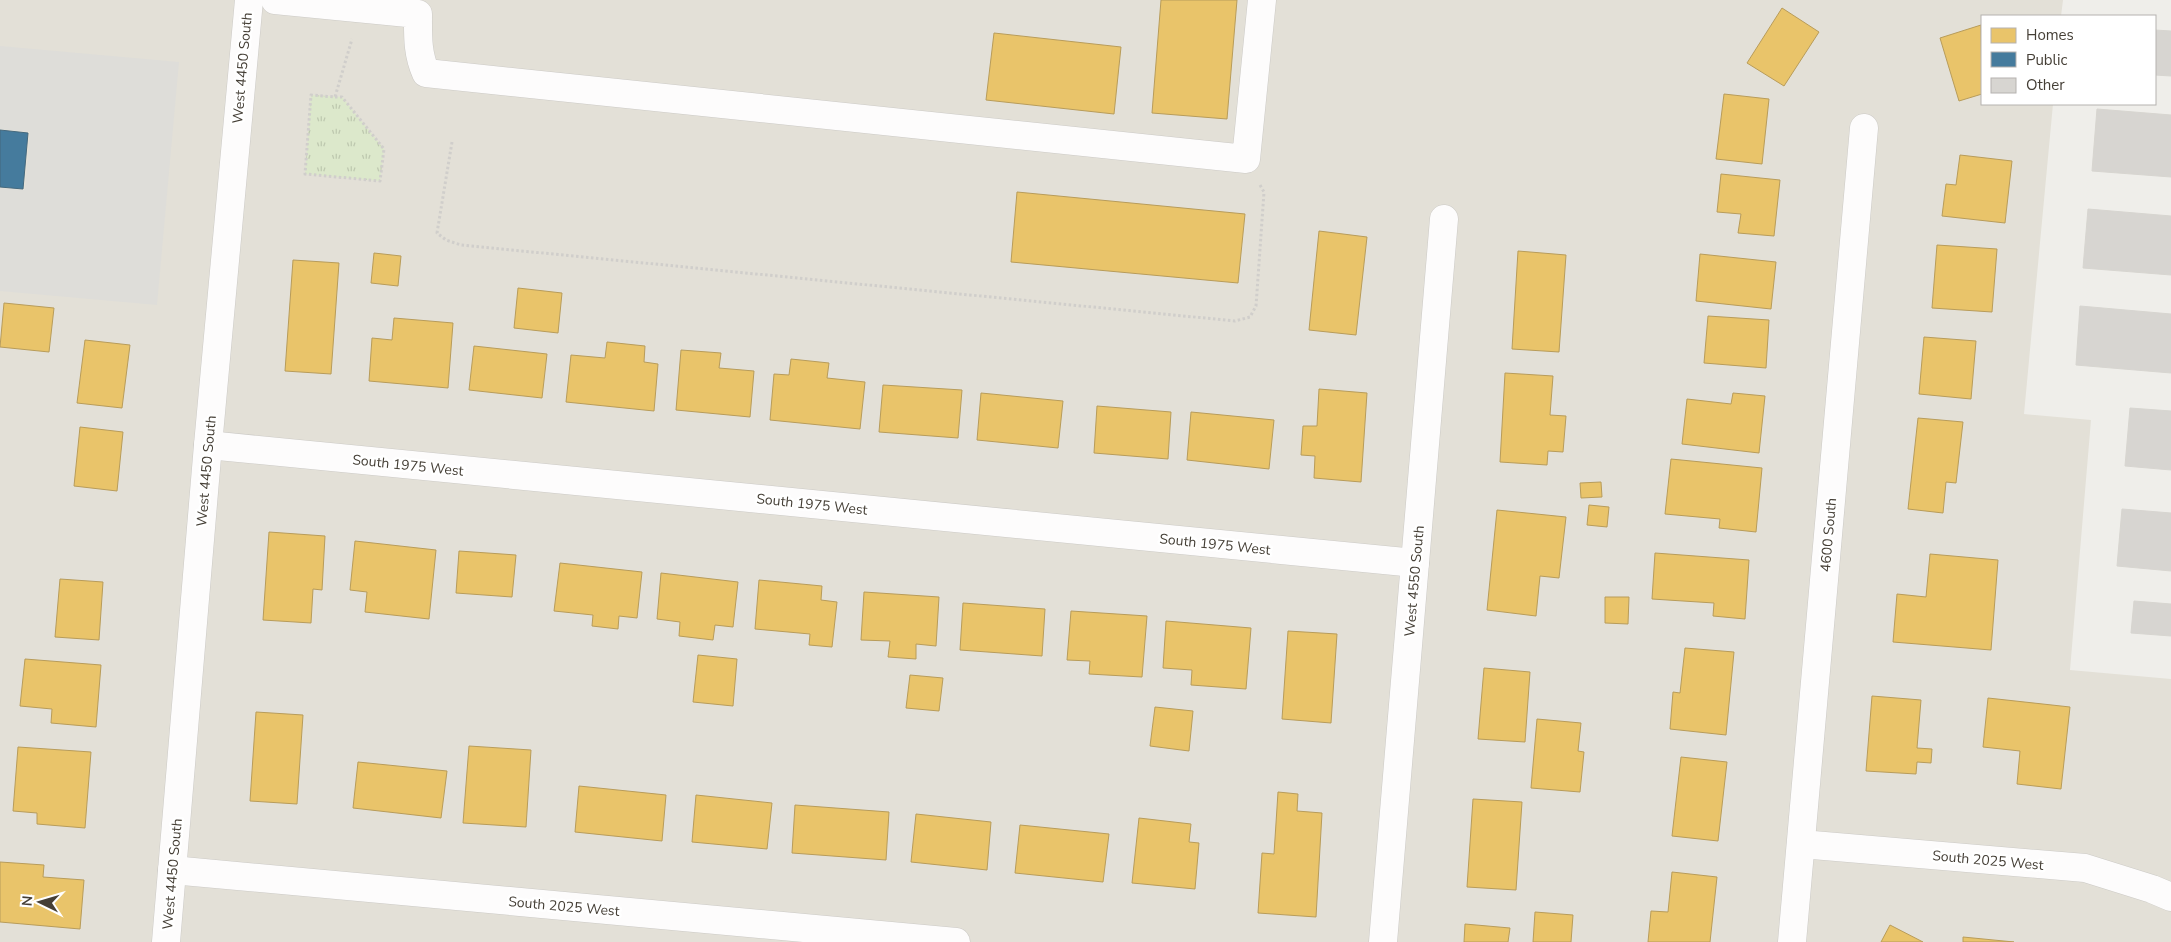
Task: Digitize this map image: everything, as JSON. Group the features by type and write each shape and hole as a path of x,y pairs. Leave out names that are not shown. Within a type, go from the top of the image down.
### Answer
{"street":[{"name":"West 4450 South","path":"166,942 248,0"},
{"path":"275,0 419,7 417,46 420,60 426,73 1246,159 1262,0"},
{"name":"4600 South","path":"1792,942 1864,128"},
{"name":"West 4550 South","path":"1383,942 1444,219"},
{"name":"South 1975 West","path":"208,445 1415,564"},
{"name":"South 2025 West","path":"1801,844 2084,868 2152,889 2171,897"},
{"name":"South 2025 West","path":"172,870 956,942"}],"path":[{"path":"335,97 353,33"},
{"path":"311,95 335,97 342,97 384,150 380,181 306,174 311,95"},
{"path":"452,142 437,234 446,240 461,245 1235,321 1250,317 1256,306 1264,192 1260,185"}],"shaded area":[{"path":"0,0 2063,0 2061,15 1981,15 1981,105 2053,105 2024,414 2091,420 2070,670 2171,679 2171,942 0,942"},
{"path":"0,46 179,62 157,305 0,291 0,188 25,190 30,132 0,129"}],"green space":[{"path":"311,95 342,97 384,149 380,181 305,174"}],"building: Homes":[{"path":"1161,0 1237,0 1227,119 1152,113"},
{"path":"1782,8 1819,32 1784,86 1747,63"},
{"path":"1981,25 1981,94 1959,101 1940,38"},
{"path":"994,33 1121,47 1114,114 986,100"},
{"path":"1724,94 1769,99 1762,164 1716,159"},
{"path":"1960,155 2012,161 2005,223 1942,216 1946,184 1956,185"},
{"path":"1721,174 1780,180 1774,236 1738,233 1741,214 1717,212"},
{"path":"1017,192 1245,214 1238,283 1011,262"},
{"path":"1319,231 1367,237 1356,335 1309,330"},
{"path":"1937,245 1997,249 1992,312 1932,308"},
{"path":"1518,251 1566,255 1559,352 1512,349"},
{"path":"374,253 401,256 398,286 371,283"},
{"path":"1700,254 1776,262 1771,309 1696,301"},
{"path":"293,260 339,263 331,374 285,371"},
{"path":"518,288 562,293 558,333 514,328"},
{"path":"4,303 54,308 49,352 0,347"},
{"path":"1708,316 1769,320 1766,368 1704,363"},
{"path":"394,318 453,323 448,388 369,381 372,338 392,340"},
{"path":"1924,337 1976,341 1971,399 1919,394"},
{"path":"85,340 130,345 122,408 77,403"},
{"path":"607,342 645,346 644,362 658,364 654,411 566,402 571,355 605,358"},
{"path":"474,346 547,354 542,398 469,390"},
{"path":"681,350 721,353 719,368 754,371 750,417 676,410"},
{"path":"791,359 829,363 827,378 865,382 860,429 770,420 774,374 789,375"},
{"path":"1505,373 1553,376 1550,415 1566,416 1563,452 1548,451 1547,465 1500,462"},
{"path":"883,385 962,390 958,438 879,432"},
{"path":"1319,389 1367,393 1361,482 1314,478 1315,456 1301,455 1303,426 1317,426"},
{"path":"981,393 1063,401 1058,448 977,440"},
{"path":"1733,393 1765,396 1759,453 1682,444 1687,399 1731,404"},
{"path":"1097,406 1171,412 1168,459 1094,453"},
{"path":"1191,412 1274,420 1269,469 1187,460"},
{"path":"1918,418 1963,422 1956,483 1946,482 1943,513 1908,509"},
{"path":"80,427 123,432 117,491 74,486"},
{"path":"1671,459 1762,468 1756,532 1719,528 1720,519 1665,514"},
{"path":"1601,482 1602,497 1581,498 1580,483"},
{"path":"1589,505 1609,507 1607,527 1587,525"},
{"path":"1497,510 1566,517 1559,578 1540,576 1536,616 1487,610"},
{"path":"269,532 325,536 322,590 313,589 311,623 263,620"},
{"path":"355,541 436,550 429,619 365,612 367,592 350,590"},
{"path":"459,551 516,555 512,597 456,593"},
{"path":"1655,553 1749,560 1745,619 1713,616 1714,603 1652,599"},
{"path":"1930,554 1998,560 1991,650 1893,642 1897,594 1926,597"},
{"path":"560,563 642,572 637,618 619,616 618,629 592,626 593,615 554,611"},
{"path":"661,573 738,582 733,627 715,625 713,640 679,636 680,622 657,619"},
{"path":"60,579 103,582 99,640 55,637"},
{"path":"759,580 822,586 821,600 837,602 832,647 809,645 810,634 755,629"},
{"path":"864,592 939,597 936,646 916,644 916,659 888,657 890,641 861,640"},
{"path":"1605,597 1629,597 1628,624 1605,623"},
{"path":"963,603 1045,609 1042,656 960,650"},
{"path":"1071,611 1147,616 1142,677 1089,674 1090,661 1067,660"},
{"path":"1166,621 1251,628 1246,689 1191,685 1192,670 1163,668"},
{"path":"1288,631 1337,634 1331,723 1282,719"},
{"path":"1685,648 1734,652 1726,735 1670,729 1673,692 1680,693"},
{"path":"698,655 737,659 733,706 693,702"},
{"path":"25,659 101,665 96,727 51,723 52,709 20,706"},
{"path":"1484,668 1530,672 1525,742 1478,739"},
{"path":"910,675 943,678 939,711 906,708"},
{"path":"1872,696 1921,700 1917,748 1932,749 1931,763 1917,762 1916,774 1866,771"},
{"path":"1988,698 2070,707 2061,789 2017,784 2020,751 1983,747"},
{"path":"1155,707 1193,711 1189,751 1150,746"},
{"path":"256,712 303,715 297,804 250,801"},
{"path":"1537,719 1581,723 1578,751 1584,752 1580,792 1531,788"},
{"path":"469,746 531,750 526,827 463,823"},
{"path":"18,747 91,752 85,828 37,824 37,813 13,811"},
{"path":"1681,757 1727,762 1718,841 1672,836"},
{"path":"358,762 447,771 441,818 353,808"},
{"path":"579,786 666,795 662,841 575,832"},
{"path":"1278,792 1298,794 1297,811 1322,813 1316,917 1258,913 1262,853 1274,854"},
{"path":"696,795 772,803 767,849 692,842"},
{"path":"1473,799 1522,802 1516,890 1467,887"},
{"path":"795,805 889,812 886,860 792,853"},
{"path":"916,814 991,822 987,870 911,862"},
{"path":"1139,818 1191,824 1189,842 1199,843 1195,889 1132,883"},
{"path":"1020,825 1109,834 1103,882 1015,873"},
{"path":"0,862 44,865 43,877 84,880 80,929 0,922"},
{"path":"1672,872 1717,877 1710,942 1648,942 1651,911 1668,912"},
{"path":"1535,912 1573,915 1571,942 1533,942"},
{"path":"1465,924 1510,928 1508,942 1464,942"},
{"path":"1890,925 1923,942 1881,942"},
{"path":"1963,937 2014,942 1963,942"}],"building: Public":[{"path":"0,130 28,133 23,189 0,187"}],"building: Other":[{"path":"2156,30 2171,31 2171,76 2156,75"},
{"path":"2097,109 2171,115 2171,177 2092,171"},
{"path":"2088,209 2171,216 2171,275 2083,268"},
{"path":"2080,306 2171,314 2171,373 2076,365"},
{"path":"2130,408 2171,411 2171,470 2125,466"},
{"path":"2122,509 2171,513 2171,571 2117,566"},
{"path":"2134,601 2171,604 2171,636 2131,633"}]}
